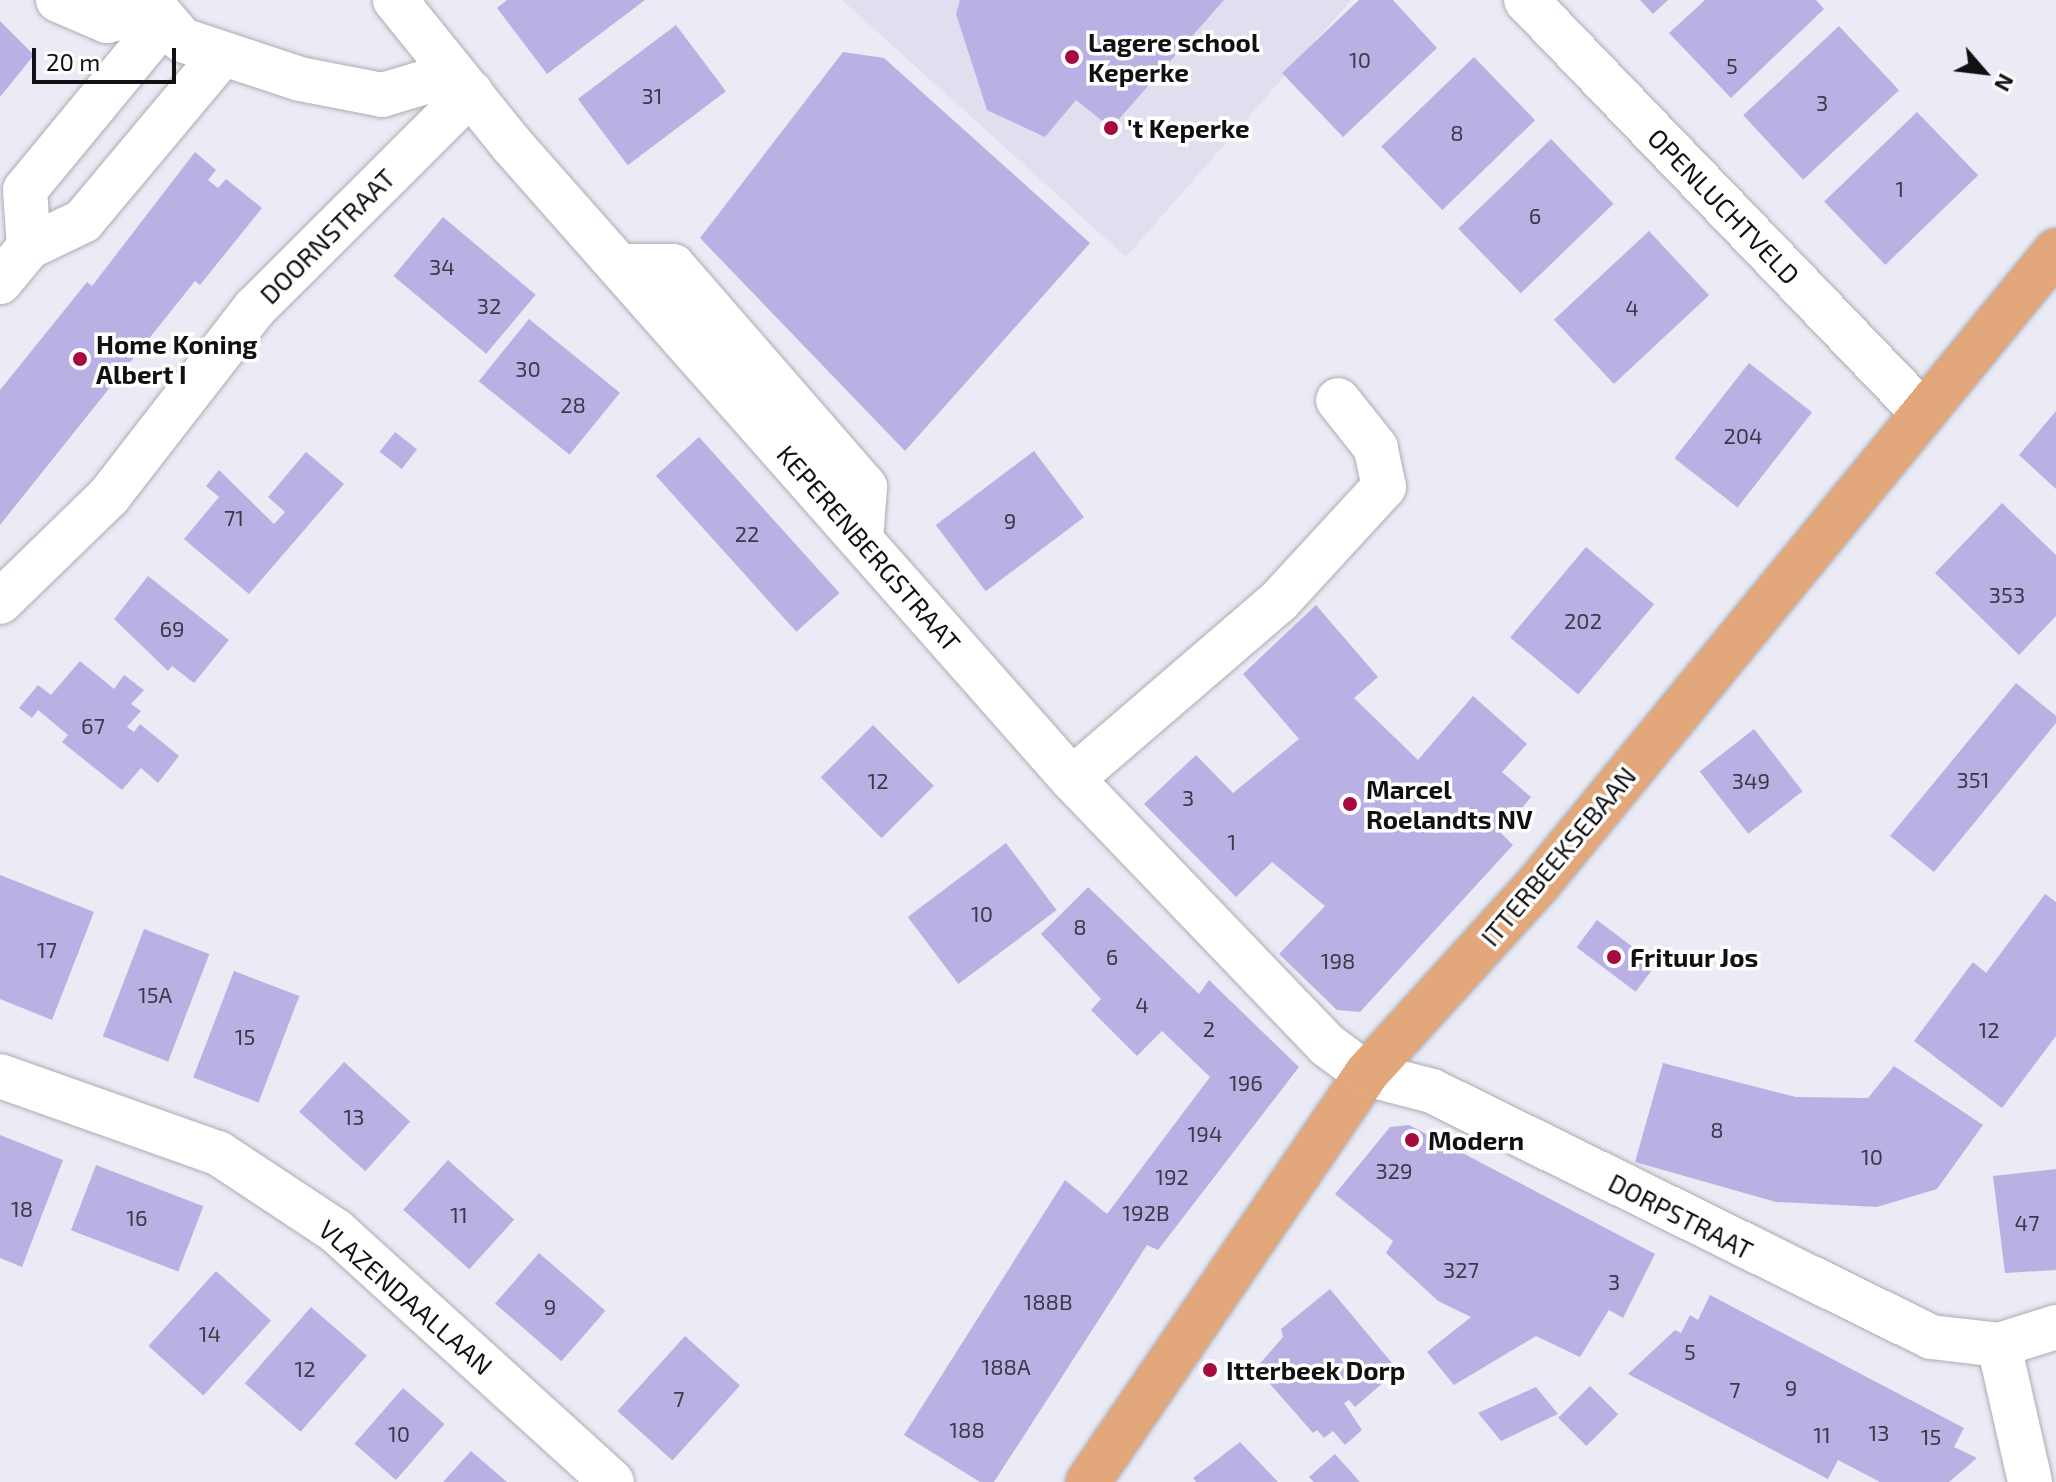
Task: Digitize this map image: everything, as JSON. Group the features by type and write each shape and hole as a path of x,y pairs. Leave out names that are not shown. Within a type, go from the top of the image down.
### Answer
{"main road":[{"name":"ITTERBEEKSEBAAN","path":"1088,1482 1366,1074 1539,883 2056,251"}],"street":[{"path":"58,0 107,21 156,9"},
{"name":"KEPERENBERGSTRAAT","path":"395,0 462,84 620,266 1072,779 1327,1045 1366,1074"},
{"name":"OPENLUCHTVELD","path":"1526,0 1922,412"},
{"path":"156,9 182,40 222,55 382,95 462,84"},
{"path":"29,247 25,190 156,9"},
{"path":"0,282 29,247 83,221 222,55"},
{"name":"DOORNSTRAAT","path":"0,602 109,496 255,308 462,84"},
{"path":"1072,779 1279,601 1384,487 1376,448 1338,400"},
{"name":"DORPSTRAAT","path":"1366,1074 1432,1091 1890,1320 1931,1337 1999,1345 2056,1327"},
{"name":"VLAZENDAALLAAN","path":"0,1076 218,1153 336,1231 612,1482"},
{"path":"1999,1345 2030,1482"}],"shaded area":[{"name":"'t Keperke","path":"842,0 1351,0 1126,257"}],"building":[{"path":"507,0 645,0 547,74 497,8"},
{"name":"Lagere school Keperke","path":"960,0 1224,0 1111,128 1076,100 1045,137 987,110 956,14"},
{"path":"1359,0 1393,0 1437,48 1343,137 1282,73"},
{"path":"1640,0 1668,0 1653,14"},
{"path":"1705,0 1816,0 1824,9 1731,98 1669,33"},
{"path":"0,21 34,55 0,97"},
{"path":"676,25 726,91 628,165 578,99"},
{"path":"1839,26 1899,90 1803,180 1743,115"},
{"path":"843,52 884,58 1090,243 905,451 700,238"},
{"path":"1474,57 1535,120 1442,210 1381,147"},
{"path":"1917,112 1978,175 1885,265 1824,202"},
{"path":"1551,139 1614,204 1521,293 1458,229"},
{"name":"Home Koning Albert I","path":"195,152 216,170 208,180 218,188 226,179 262,208 200,285 195,281 0,525 0,390 87,282 92,286"},
{"path":"443,217 536,295 486,354 394,276"},
{"path":"1649,231 1709,295 1614,384 1554,320"},
{"path":"529,319 620,393 570,455 479,381"},
{"path":"1749,363 1812,412 1738,508 1675,458"},
{"path":"2056,411 2056,489 2019,455"},
{"path":"395,432 417,449 402,469 380,452"},
{"path":"699,437 840,593 796,632 656,476"},
{"path":"1034,451 1084,517 986,591 936,525"},
{"path":"306,452 344,484 249,594 184,539 219,497 206,486 219,470 274,524 285,512 268,497"},
{"path":"2002,503 2056,555 2056,616 2019,655 1935,573"},
{"path":"1586,547 1654,604 1578,695 1510,637"},
{"path":"148,576 229,640 194,683 172,666 168,671 114,619"},
{"path":"1316,605 1378,677 1354,698 1418,760 1473,696 1527,744 1502,772 1531,797 1501,833 1513,845 1360,1012 1337,1010 1279,954 1325,906 1272,862 1236,897 1144,804 1196,755 1233,793 1299,739 1243,674"},
{"path":"80,661 114,689 124,675 144,690 131,704 141,711 127,727 134,732 140,724 179,756 158,783 141,768 122,790 62,742 68,735 38,710 32,718 19,708 38,685 51,695"},
{"path":"2016,683 2056,716 2056,723 1934,872 1890,836"},
{"path":"873,725 934,786 881,838 821,777"},
{"path":"1754,729 1803,791 1748,834 1700,771"},
{"path":"1006,843 1057,910 958,984 908,917"},
{"path":"0,875 94,912 52,1020 0,999"},
{"path":"1088,887 1199,994 1209,980 1299,1067 1158,1250 1147,1245 994,1482 980,1482 904,1435 1065,1180 1107,1214 1210,1077 1162,1031 1137,1056 1091,1010 1101,999 1041,934"},
{"path":"2045,894 2056,902 2056,1036 2002,1108 1914,1041 1973,962 1986,973"},
{"path":"1597,920 1656,965 1636,992 1577,947"},
{"path":"144,929 209,954 168,1061 103,1036"},
{"path":"234,971 299,996 258,1103 193,1077"},
{"path":"344,1062 410,1122 365,1171 299,1112"},
{"path":"1663,1063 1796,1097 1868,1098 1894,1066 1983,1125 1937,1189 1877,1207 1776,1202 1635,1162"},
{"path":"1409,1125 1655,1254 1623,1318 1609,1310 1580,1357 1536,1336 1454,1385 1427,1352 1471,1317 1438,1301 1386,1253 1393,1241 1335,1194 1390,1127"},
{"path":"0,1135 63,1160 22,1267 0,1258"},
{"path":"448,1160 514,1220 469,1269 403,1210"},
{"path":"96,1165 203,1206 178,1272 71,1230"},
{"path":"2056,1169 2056,1270 2005,1273 1993,1176"},
{"path":"539,1253 605,1311 561,1361 495,1304"},
{"path":"216,1271 271,1321 203,1396 148,1346"},
{"path":"1330,1289 1392,1363 1386,1368 1392,1375 1355,1407 1349,1400 1344,1403 1362,1430 1345,1445 1333,1431 1324,1438 1317,1430 1313,1433 1256,1368 1283,1337 1281,1329"},
{"path":"1710,1295 1964,1428 1954,1447 1977,1458 1949,1482 1880,1482 1838,1460 1828,1479 1628,1374 1675,1330 1681,1333 1690,1315 1698,1320"},
{"path":"311,1307 367,1356 301,1432 245,1383"},
{"path":"685,1336 740,1386 672,1461 617,1411"},
{"path":"1590,1386 1618,1414 1586,1446 1558,1418"},
{"path":"1536,1387 1558,1414 1501,1441 1478,1413"},
{"path":"403,1388 445,1424 396,1480 354,1444"},
{"path":"1240,1442 1278,1482 1196,1482 1193,1478"},
{"path":"471,1451 507,1482 443,1482"},
{"path":"1335,1454 1360,1482 1314,1482 1309,1477"}],"place":[{"name":"Lagere school Keperke","path":"1072,57"},
{"name":"'t Keperke","path":"1111,128"},
{"name":"Home Koning Albert I","path":"80,359"},
{"name":"Marcel Roelandts NV","path":"1350,804"},
{"name":"Frituur Jos","path":"1614,957"},
{"name":"Modern","path":"1412,1140"},
{"name":"Itterbeek Dorp","path":"1210,1370"}]}
